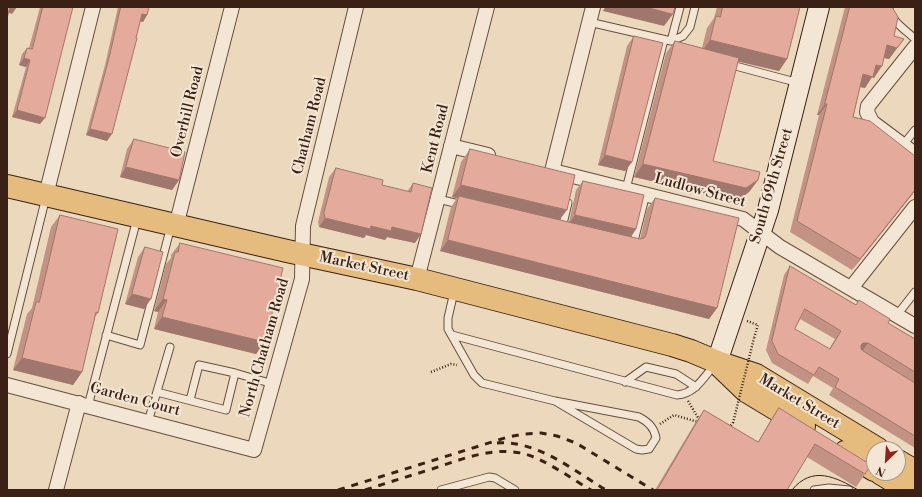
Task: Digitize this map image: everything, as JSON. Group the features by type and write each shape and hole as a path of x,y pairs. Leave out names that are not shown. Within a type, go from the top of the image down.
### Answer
{"main road":[{"name":"South 69th Street","path":"716,362 768,210 819,7"},
{"name":"Market Street","path":"7,186 303,255 455,288 672,345 691,351 716,362 756,375 866,442"},
{"name":"Market Street","path":"716,362 746,391 866,465"},
{"path":"906,466 915,471"},
{"path":"893,481 908,490"}],"street":[{"path":"46,195 93,7"},
{"name":"Overhill Road","path":"174,225 232,7"},
{"name":"Chatham Road","path":"303,255 303,226 356,7"},
{"name":"Kent Road","path":"417,279 486,7"},
{"path":"552,171 593,7"},
{"path":"915,47 868,106 868,112 872,122 915,154"},
{"path":"451,146 498,157"},
{"name":"Ludlow Street","path":"537,167 552,171 573,180 626,189 743,219 780,247 915,326"},
{"path":"851,288 915,207"},
{"name":"North Chatham Road","path":"254,450 302,279 303,255"},
{"name":"Garden Court","path":"7,385 254,450"},
{"path":"56,490 83,404"}],"lane":[{"path":"626,189 680,7"},
{"path":"589,22 670,42 683,36 690,27 695,7"},
{"path":"889,7 889,12 892,18 915,39"},
{"path":"717,62 800,83"},
{"path":"903,145 915,130"},
{"path":"626,244 633,245 646,194"},
{"path":"7,354 46,195"},
{"path":"554,226 565,229 569,198"},
{"path":"438,199 469,206"},
{"path":"83,404 106,335 138,217"},
{"path":"106,335 140,345 174,225"},
{"path":"455,288 448,329 474,375 482,383 639,417 653,428 656,438 650,449 636,449 556,400"},
{"path":"897,315 915,292"},
{"path":"452,335 669,394 684,395 696,387 716,362"},
{"path":"148,422 170,347"},
{"path":"190,400 199,365 273,384"},
{"path":"625,382 646,367 676,374 696,387"},
{"path":"157,392 226,410 235,374"},
{"path":"441,490 489,477 495,478 515,490"},
{"path":"814,490 820,488 849,490"}],"path":[{"path":"728,429 733,423 758,325"},
{"path":"431,372 451,364 470,368"},
{"path":"653,428 674,415 702,423 684,395"}],"building":[{"path":"7,7 10,7 7,18"},
{"path":"43,7 73,7 45,118 17,110 30,60 24,58 27,48 32,49"},
{"path":"121,7 149,7 147,15 142,14 112,134 90,129"},
{"path":"646,7 675,7 673,14"},
{"path":"723,7 800,7 787,59 710,40 716,16 720,17"},
{"path":"850,7 892,7 898,17 894,36 904,39 897,48 887,45 882,66 876,65 873,77 863,74 853,117 870,121 915,156 915,190 860,259 797,221"},
{"path":"634,36 663,43 632,162 605,155"},
{"path":"675,41 739,58 713,161 760,172 758,180 746,188 643,164"},
{"path":"134,139 185,152 179,180 126,167"},
{"path":"470,149 575,175 567,210 461,185"},
{"path":"336,168 383,180 382,185 411,192 413,183 432,188 421,234 392,227 391,231 371,226 370,229 325,218 324,213"},
{"path":"583,181 644,195 636,229 575,215"},
{"path":"459,196 640,239 644,238 646,235 655,198 739,218 717,308 448,240"},
{"path":"60,215 118,229 82,372 22,358 36,302 39,302"},
{"path":"180,243 283,268 265,342 162,317 167,300 163,299 175,252 178,252"},
{"path":"145,247 163,252 151,299 132,294"},
{"path":"790,266 856,305 859,300 890,319 888,323 915,339 915,372 868,343 863,343 861,345 861,349 915,383 915,436 835,387 839,379 819,367 814,375 778,354 772,341","holes":["805,309 841,331 830,349 795,329"]},
{"path":"779,408 866,462 866,472 865,474 815,444 787,490 657,490 704,410 758,442"}],"tram line":[{"path":"792,490 800,482 816,476 833,478 858,490"}],"railway":[{"path":"338,490 508,437 541,433 557,436 576,443 653,490"},
{"path":"497,443 512,443 540,451 568,466 606,490"},
{"path":"365,490 464,458 498,452 521,453 539,459 591,490"}]}
